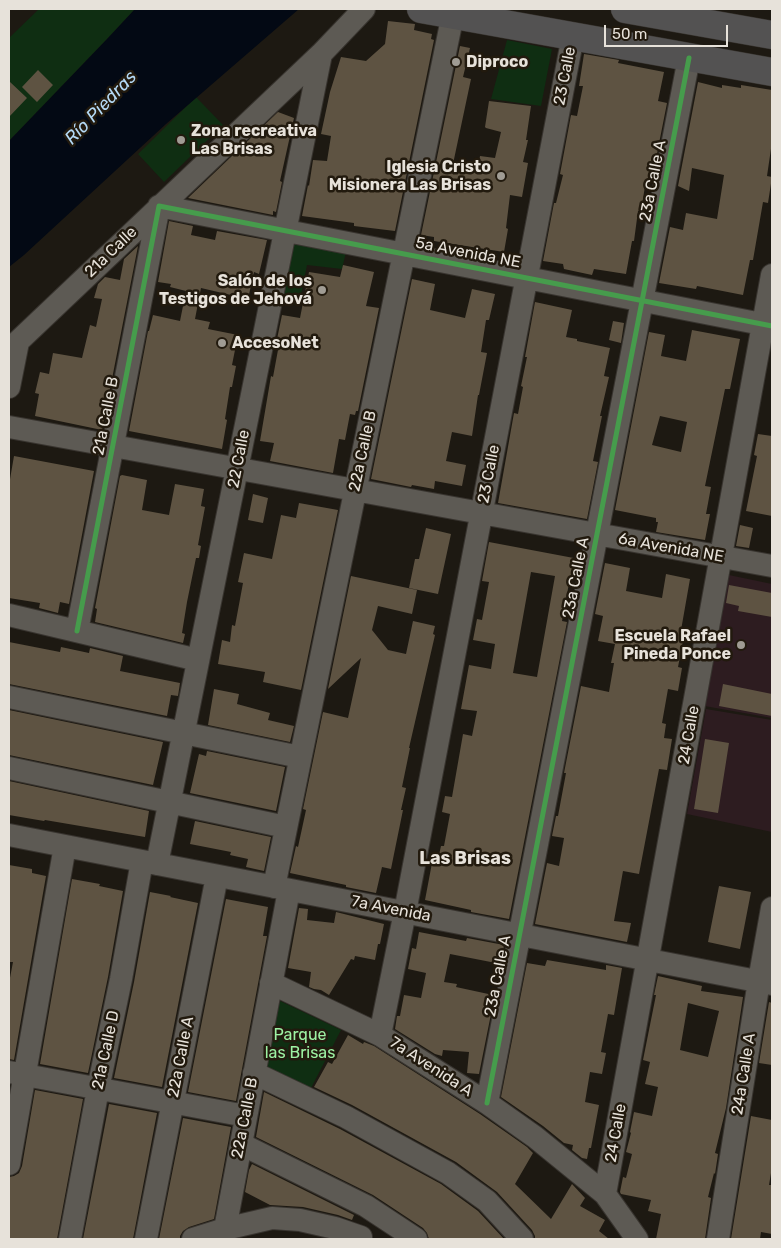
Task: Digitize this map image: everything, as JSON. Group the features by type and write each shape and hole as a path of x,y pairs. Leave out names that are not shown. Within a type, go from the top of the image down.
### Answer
{"main road":[{"path":"421,9 772,72"},
{"path":"625,9 772,35"}],"street":[{"name":"21a Calle","path":"14,346 321,54 364,9"},
{"name":"22a Calle B","path":"224,1229 271,983 286,826 452,14"},
{"name":"23 Calle","path":"380,1035 573,36"},
{"name":"22 Calle","path":"149,863 170,802 321,54"},
{"name":"23a Calle A","path":"487,1103 689,58"},
{"name":"5a Avenida NE","path":"160,206 768,325"},
{"name":"21a Calle B","path":"77,631 160,206"},
{"name":"24 Calle","path":"605,1194 721,557 768,325 772,275"},
{"path":"9,387 14,346"},
{"name":"6a Avenida NE","path":"9,427 772,566"},
{"path":"9,615 198,660"},
{"path":"9,697 184,732 300,758"},
{"path":"9,768 286,826"},
{"name":"7a Avenida","path":"9,835 765,982"},
{"path":"9,1164 17,1074 65,846"},
{"name":"21a Calle D","path":"70,1239 121,979 149,863"},
{"name":"22a Calle A","path":"146,1239 217,876"},
{"name":"24a Calle A","path":"718,1239 765,982 772,908"},
{"name":"7a Avenida A","path":"271,983 380,1035 487,1103 535,1137 605,1194 637,1239"},
{"path":"254,1073 346,1117 448,1173 487,1201 522,1239"},
{"path":"17,1074 246,1116"},
{"path":"240,1144 366,1206 416,1239"},
{"path":"193,1239 224,1229 272,1218 300,1220 335,1228 360,1238 366,1206"}],"shaded area":[{"name":"Escuela Rafael Pineda Ponce","path":"724,574 772,584 772,718 699,705"},
{"path":"706,709 772,720 772,832 687,814"}],"green space":[{"path":"39,9 135,9 9,141 9,38"},
{"path":"507,40 552,49 541,106 491,99"},
{"path":"196,97 223,125 164,182 138,154"},
{"path":"286,240 346,252 342,269 307,265 299,305 273,302"},
{"name":"Parque las Brisas","path":"280,1001 341,1030 309,1092 263,1070"}],"water":[{"name":"Río Piedras","path":"135,9 299,9 166,124 9,267 9,141"}],"building":[{"path":"388,21 415,24 414,30 432,34 431,39 434,40 395,231 354,226 354,223 302,216 313,160 327,161 331,136 321,134 330,92 341,57 366,61 385,44"},
{"path":"460,46 470,48 463,77 471,79 453,164 478,169 480,156 495,158 501,132 485,127 489,101 531,106 526,140 528,140 523,162 528,163 522,197 510,195 506,228 508,229 504,252 434,241 434,237 421,235"},
{"path":"584,54 619,60 618,63 664,72 658,101 667,103 653,174 651,181 646,180 641,211 638,211 634,241 632,241 626,274 594,269 592,275 564,269 563,264 543,261 554,203 556,203 563,175 560,174 571,115 577,116 583,86 579,86"},
{"path":"38,70 53,85 37,102 22,87"},
{"path":"9,81 27,98 9,117"},
{"path":"698,82 722,88 722,85 741,88 741,85 772,90 772,142 767,176 772,177 768,203 763,202 753,260 750,260 743,295 697,286 696,289 659,283 670,227 683,230 686,213 717,219 724,175 692,168 689,191 678,186"},
{"path":"278,112 294,118 280,181 282,182 276,212 273,211 273,215 188,198"},
{"path":"169,221 193,226 191,235 215,240 217,231 267,240 259,274 254,272 248,299 201,288 195,319 210,322 208,329 238,335 232,365 236,366 232,387 230,387 222,449 129,431 148,331 153,315 180,321 186,291 170,287 171,284 158,282"},
{"path":"138,246 102,430 35,416 39,394 35,393 40,372 49,374 53,353 82,358 90,325 96,327 102,299 94,298 98,284 105,277 120,280 124,259"},
{"path":"343,265 374,272 366,306 379,308 358,411 356,411 355,415 350,414 345,440 339,439 333,473 270,461 274,443 260,441 271,376 273,377 280,339 277,339 282,315 300,318 309,272 340,277"},
{"path":"412,279 435,284 430,310 465,318 472,289 495,294 489,320 486,320 481,352 487,353 472,436 452,432 446,461 466,465 462,486 435,481 434,489 412,485 411,487 371,479"},
{"path":"535,302 572,310 566,337 610,348 604,376 609,377 600,416 602,416 593,461 598,462 587,519 498,503 514,413 518,414 523,387 521,386 527,357 525,357"},
{"path":"613,321 624,323 621,343 609,340"},
{"path":"692,330 740,339 730,389 725,389 705,486 711,487 706,514 710,514 705,540 656,532 658,522 656,522 656,518 615,510 649,332 665,335 661,356 686,361","holes":["660,416 687,422 681,452 652,445"]},
{"path":"758,434 772,436 772,516 746,511 757,456 754,455"},
{"path":"14,456 94,471 69,604 60,602 58,613 39,608 40,603 9,598 9,485"},
{"path":"120,476 147,480 142,510 169,515 175,484 204,489 201,506 205,507 198,545 201,546 199,558 196,558 187,602 182,633 185,634 183,643 95,622 97,609 95,608"},
{"path":"253,494 268,498 263,523 248,520"},
{"path":"299,503 338,510 301,690 263,682 265,672 218,664 222,640 230,642 232,625 235,626 243,583 238,582 244,553 272,559 281,515 296,518"},
{"path":"740,525 753,528 749,548 736,546"},
{"path":"426,528 451,534 438,594 409,588 415,559 419,559"},
{"path":"489,542 579,559 575,579 570,578 562,621 567,622 509,919 471,912 471,910 425,900 432,863 437,864 441,846 444,846 450,814 442,812 445,796 452,797 463,734 472,736 477,711 461,709 469,665 491,669 495,644 473,640 477,619 482,620 489,582 482,581","holes":["531,572 555,576 537,677 513,673"]},
{"path":"605,563 630,568 626,591 662,598 666,574 690,579 680,636 684,636 678,667 682,668 678,691 668,689 662,723 666,724 664,738 672,739 667,770 659,769 639,874 623,871 614,921 631,923 627,942 535,924 547,863 559,866 564,838 552,836 556,816 558,816 566,773 564,773 581,686 609,692 614,663 611,663 615,644 598,641 603,616 595,614"},
{"path":"351,576 417,590 412,614 378,606 372,630 388,650 406,654 413,621 435,626 433,634 435,635 409,748 402,787 406,788 401,810 403,810 391,869 382,867 376,893 290,873 306,810 303,809 323,712 348,718 361,658 328,689"},
{"name":"Escuela Rafael Pineda Ponce","path":"729,585 772,593 772,617 738,611 739,606 726,603"},
{"path":"9,642 60,652 61,647 89,653 90,648 123,656 120,671 180,683 178,696 171,695 167,716 9,684"},
{"name":"Escuela Rafael Pineda Ponce","path":"723,684 772,694 772,716 719,706"},
{"path":"214,689 239,694 237,704 270,713 268,720 294,726 290,742 208,725"},
{"path":"9,710 163,742 153,785 9,755"},
{"path":"705,739 729,743 718,813 694,809"},
{"path":"207,751 285,767 276,811 190,793 199,754 206,756"},
{"path":"9,781 149,811 145,837 9,815"},
{"path":"195,821 271,837 264,871 246,867 248,859 230,855 231,852 190,844"},
{"path":"9,865 32,869 32,873 46,876 14,1060 9,1059 9,983 13,962 9,962"},
{"path":"72,879 100,884 99,886 123,891 108,977 88,1073 40,1064"},
{"path":"719,886 751,892 740,949 708,942"},
{"path":"150,892 198,903 162,1087 114,1078"},
{"path":"226,899 268,907 263,936 267,936 236,1101 188,1092"},
{"path":"299,908 308,909 307,920 334,923 336,912 384,924 375,960 355,956 354,960 351,959 329,995 321,990 309,987 311,972 288,968"},
{"path":"419,932 466,941 467,938 504,945 501,964 450,954 444,982 457,984 456,987 493,995 479,1074 467,1073 469,1052 443,1050 442,1056 435,1054 395,1029 397,1016 400,1016 404,995 421,998 426,973 408,969 412,948 416,949"},
{"path":"547,960 606,970 606,965 622,968 614,1015 608,1014 601,1052 606,1053 602,1074 590,1072 585,1102 599,1105 591,1148 589,1148 587,1159 582,1158 572,1150 573,1145 564,1143 501,1097 527,963 545,966"},
{"path":"658,976 702,986 701,991 743,997 726,1108 715,1153 718,1154 715,1174 708,1197 711,1198 705,1239 656,1239 661,1214 648,1211 651,1200 621,1194 620,1192 623,1177 626,1178 632,1154 626,1152 634,1112 652,1116 658,1087 645,1084 650,1062 643,1060 656,995 654,995","holes":["688,1003 719,1011 708,1057 680,1050"]},
{"path":"769,1002 772,1003 772,1065 759,1063"},
{"path":"348,1035 363,1044 364,1042 374,1046 480,1114 527,1147 533,1153 515,1184 551,1219 572,1184 585,1198 580,1206 605,1220 599,1231 609,1239 535,1239 532,1230 497,1192 456,1162 352,1105 314,1087 328,1062 332,1064"},
{"path":"35,1090 83,1099 57,1239 9,1239 9,1177 19,1173 22,1166"},
{"path":"264,1092 340,1129 441,1184 478,1211 504,1239 429,1239 423,1228 373,1195 256,1137"},
{"path":"109,1104 157,1113 133,1239 83,1239"},
{"path":"751,1116 772,1120 772,1167 769,1185 772,1185 772,1234 761,1232 760,1239 731,1239"},
{"path":"183,1118 231,1127 214,1219 189,1227 183,1231 180,1239 159,1239"},
{"path":"252,1164 354,1215 352,1220 303,1207 270,1205 245,1192"}],"cycle path":[{"path":"487,1103 689,58"},
{"path":"77,631 159,206 772,326"}],"place":[{"name":"Diproco","path":"456,62"},
{"name":"Zona recreativa Las Brisas","path":"181,140"},
{"name":"Iglesia Cristo Misionera Las Brisas","path":"501,176"},
{"name":"Salón de los Testigos de Jehová","path":"322,290"},
{"name":"AccesoNet","path":"222,343"},
{"name":"Escuela Rafael Pineda Ponce","path":"741,645"}],"district":[{"name":"Las Brisas","path":"465,859"}]}
